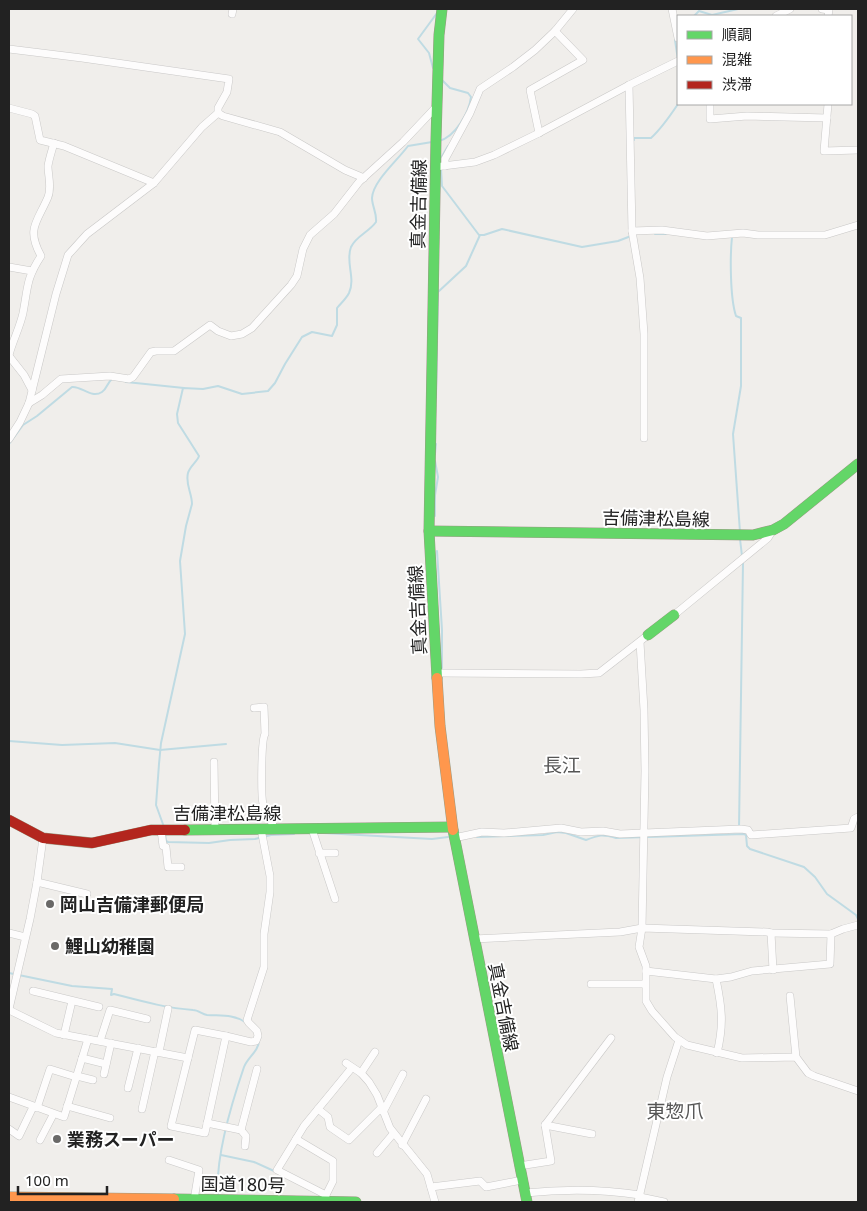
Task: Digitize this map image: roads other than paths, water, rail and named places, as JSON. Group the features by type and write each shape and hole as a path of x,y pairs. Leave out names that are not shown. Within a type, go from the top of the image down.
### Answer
{"main road":[{"name":"真金吉備線","path":"442,9 437,82 436,142 441,167 429,531 438,673 445,772 453,832 526,1198"},
{"name":"吉備津松島線","path":"429,531 753,535 773,530 784,524 858,464"},
{"path":"644,639 674,615"},
{"name":"吉備津松島線","path":"9,820 43,838 92,843 134,833 162,830 312,829 453,832"},
{"name":"国道180号","path":"12,1197 259,1201 329,1200 356,1202"}],"street":[{"path":"441,167 470,112 480,88 513,67 555,31 573,9"},
{"path":"672,9 677,32"},
{"path":"778,15 790,9"},
{"path":"539,134 530,90 583,60 555,31"},
{"path":"9,49 102,60 229,79 227,92 218,108 218,113 202,127 154,183 86,234 68,255 56,294 29,403 9,439"},
{"path":"441,167 482,160 539,134 629,85 677,62"},
{"path":"629,85 633,233 640,278 643,318 644,438"},
{"path":"710,105 710,119 747,116 827,118"},
{"path":"828,105 824,151 858,150"},
{"path":"29,403 61,379 110,376 129,379 133,377 151,352 174,351 210,325 218,331 231,336 247,332 294,281 300,269 303,249 307,239 334,214 364,178 437,106"},
{"path":"9,108 32,114 37,122 40,140 54,143 154,183"},
{"path":"218,113 280,132 345,170 364,178"},
{"path":"32,391 24,376 9,356 23,312 32,270 41,256 35,243 34,229 40,210 48,197 50,179 48,167 54,143"},
{"path":"633,233 685,232 708,236 743,233 758,235 825,235 858,225"},
{"path":"9,267 32,270"},
{"path":"674,615 768,538 773,530"},
{"path":"438,673 599,673 644,639"},
{"path":"644,639 644,832 640,946 646,971 645,998 647,1005 679,1040 688,1045 742,1058 796,1057"},
{"path":"254,708 264,707 262,734 263,804 275,830"},
{"path":"214,762 215,829"},
{"path":"453,832 514,833 561,828 581,832 603,830 620,834 741,829 748,830 751,835 851,828 854,819 858,817"},
{"path":"226,1036 205,1133 171,1126 195,1030 226,1036 251,1042 256,1041 258,1036 257,1031 247,1020 264,967 264,934 270,892 270,876 262,829"},
{"path":"312,829 335,899"},
{"path":"162,830 163,846 166,847 168,867 181,868"},
{"path":"43,838 37,882 9,1010 56,1033 188,1058"},
{"path":"320,853 335,853"},
{"path":"37,882 87,894"},
{"path":"474,939 620,932 642,928 831,934 842,929 858,926"},
{"path":"9,933 25,938"},
{"path":"771,933 773,970"},
{"path":"646,971 716,979 752,971 830,964 831,934"},
{"path":"716,979 722,1012 722,1034 717,1053"},
{"path":"591,984 645,984"},
{"path":"33,991 99,1007"},
{"path":"790,996 796,1057 808,1073 858,1091"},
{"path":"64,1035 72,1000"},
{"path":"142,1109 168,1009"},
{"path":"100,1041 110,1010 147,1019"},
{"path":"519,1166 551,1161 545,1125 611,1038"},
{"path":"9,1097 64,1118 88,1039"},
{"path":"640,1198 667,1077 679,1040"},
{"path":"104,1074 112,1043"},
{"path":"128,1088 138,1048"},
{"path":"361,1073 375,1052"},
{"path":"82,1058 106,1064"},
{"path":"346,1063 361,1073 369,1082 377,1095 394,1134 428,1174 435,1202"},
{"path":"9,1129 19,1136 35,1107 50,1069 93,1080"},
{"path":"241,1130 256,1069"},
{"path":"296,1139 332,1161 333,1181 329,1200 277,1170 296,1139 304,1126 350,1070"},
{"path":"318,1109 328,1117 330,1127 349,1140 382,1110 403,1074"},
{"path":"402,1145 426,1099"},
{"path":"68,1106 110,1118"},
{"path":"40,1140 53,1115"},
{"path":"207,1123 241,1130 246,1136 245,1146"},
{"path":"545,1125 592,1134"},
{"path":"377,1153 394,1134"},
{"path":"169,1160 199,1170 194,1200"},
{"path":"431,1187 480,1182 486,1187 522,1180"},
{"path":"526,1198 554,1190 612,1191 664,1202"}],"waterway":[{"path":"712,15 738,9"},
{"path":"695,15 699,11 712,15"},
{"path":"433,68 429,53 418,39 437,13"},
{"path":"675,40 677,53"},
{"path":"439,141 445,139 456,130 464,117 471,97 468,93 450,88 442,80"},
{"path":"634,140 633,138 651,138 677,105"},
{"path":"164,827 156,805 159,764 161,743 185,634 180,561 192,504 187,481 188,473 199,456 178,423 177,414 183,388 203,389 218,386 242,394 268,391 275,383 302,337 312,332 332,336 337,325 337,308 348,295 351,287 349,258 351,247 376,222 372,198 373,192 386,171 408,146 432,142"},
{"path":"441,164 441,158 448,146"},
{"path":"441,169 442,186 479,235 502,229 582,247 618,241 631,236"},
{"path":"655,234 666,234"},
{"path":"436,397 438,292 466,266 480,235"},
{"path":"732,237 733,299 736,316 741,318 741,386 733,434 740,532"},
{"path":"9,444 23,425 72,387 98,394 104,391 112,379"},
{"path":"126,382 184,388"},
{"path":"435,454 436,444"},
{"path":"435,461 438,477 435,495 435,516"},
{"path":"740,539 742,556"},
{"path":"437,551 442,630 442,668"},
{"path":"739,828 743,563"},
{"path":"9,741 62,745 115,743 160,750 226,744"},
{"path":"477,837 543,835 557,832 586,840 601,836 616,838 744,834 746,835 747,846 750,849 804,867 815,877 827,894 856,915 858,919"},
{"path":"165,833 166,841 168,842 209,843 294,834"},
{"path":"323,833 432,839 448,837"},
{"path":"9,973 72,986 112,989 111,995 114,994 163,1006 195,1010 207,1015 231,1017 245,1022"},
{"path":"218,1195 219,1164 230,1113 244,1067 259,1044 259,1040"},
{"path":"221,1155 254,1162 274,1171"}],"place":[{"name":"岡山吉備津郵便局","path":"50,904"},
{"name":"鯉山幼稚園","path":"55,946"},
{"name":"業務スーパー","path":"57,1139"}],"district":[{"name":"長江","path":"562,765"},
{"name":"東惣爪","path":"675,1111"}]}
